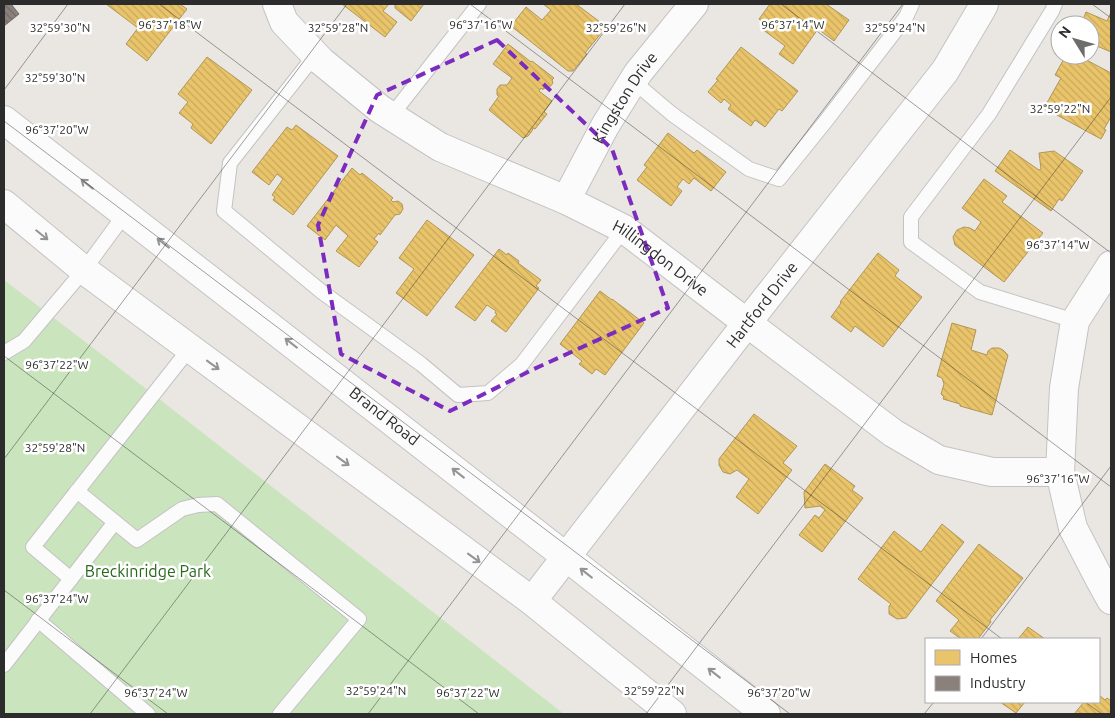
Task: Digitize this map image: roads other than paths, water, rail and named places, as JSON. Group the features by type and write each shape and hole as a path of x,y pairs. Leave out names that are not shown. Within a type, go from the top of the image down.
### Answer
{"street":[{"name":"Hillingdon Drive","path":"277,4 284,22 321,62 380,109 440,147 566,200 624,229 893,433 939,460 992,472 1060,472"},
{"name":"Kingston Drive","path":"566,200 605,126 638,73 694,4"},
{"name":"Hartford Drive","path":"532,600 944,71 984,4"},
{"name":"Brand Road","path":"4,120 766,714"},
{"path":"4,204 84,270 532,600 672,714"},
{"path":"1111,265 1075,321 1064,388 1060,472 1073,528 1111,600"}],"lane":[{"path":"391,116 479,4"},
{"path":"633,81 672,114 749,169 779,179 906,17 912,4"},
{"path":"1055,4 989,114 911,217 911,242 980,292 1075,321"},
{"path":"315,55 230,163 224,211 322,292 421,364 458,396 488,393 522,364 624,229"},
{"path":"4,353 24,341 84,270 126,214"},
{"path":"71,579 33,547 190,348"},
{"path":"77,491 137,540 182,509 198,505 217,504 359,619 280,714"},
{"path":"4,665 115,522"},
{"path":"38,620 141,712"}],"park label":[{"name":"Breckinridge Park","path":"148,571"}]}
